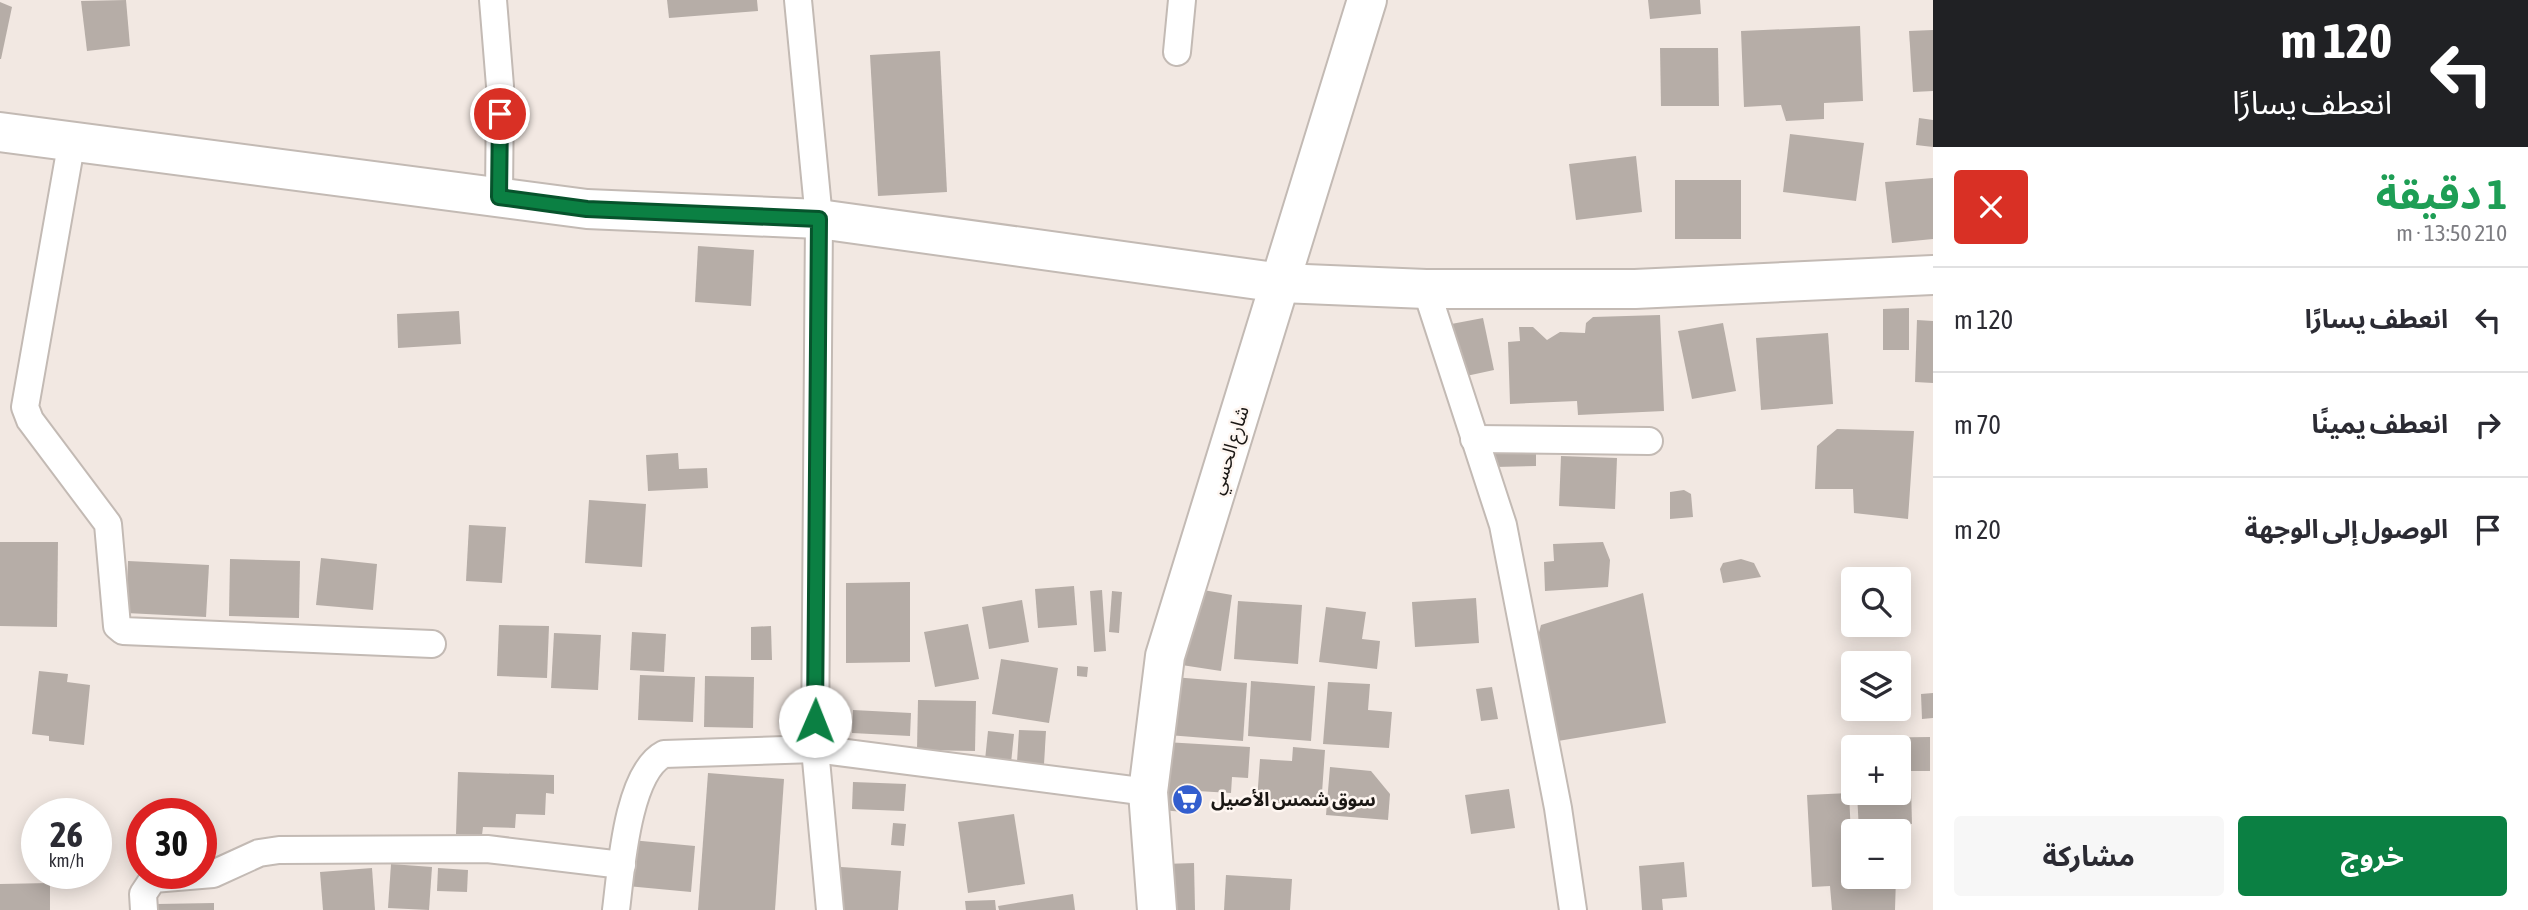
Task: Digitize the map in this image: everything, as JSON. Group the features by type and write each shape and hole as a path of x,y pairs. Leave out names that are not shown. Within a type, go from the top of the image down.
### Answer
{"main road":[{"name":"شارع الحسي","path":"1157,910 1148,792 1165,656 1367,0"},
{"path":"0,132 587,209 819,219 1281,283 1426,289 1635,289 1933,275"}],"street":[{"path":"493,0 500,86 499,197"},
{"path":"798,0 819,219 815,749 830,910"},
{"path":"1177,52 1182,0"},
{"path":"72,140 25,407 30,420 108,524 117,626 123,631 432,644"},
{"path":"1426,289 1503,525 1558,808 1573,910"},
{"path":"1474,439 1649,440"},
{"path":"616,910 637,788 655,759 673,752 815,749 1148,792"},
{"path":"144,910 144,894 153,879 213,874 259,853 279,850 487,849 622,864"}],"building":[{"path":"126,0 130,46 87,51 81,1"},
{"path":"667,0 757,0 758,11 669,18"},
{"path":"1648,0 1700,0 1701,14 1650,19"},
{"path":"0,2 12,7 1,59 0,59"},
{"path":"1860,26 1863,101 1824,103 1824,119 1786,121 1781,105 1744,107 1741,31"},
{"path":"1933,30 1933,91 1913,92 1909,31"},
{"path":"1660,48 1718,48 1719,106 1661,106"},
{"path":"940,51 947,192 878,196 870,55"},
{"path":"1919,118 1933,120 1933,147 1916,145"},
{"path":"1790,134 1864,143 1856,201 1783,192"},
{"path":"1636,156 1642,212 1576,220 1569,164"},
{"path":"1933,178 1933,239 1892,243 1885,182"},
{"path":"1675,180 1741,180 1741,239 1675,239"},
{"path":"698,246 754,250 751,306 695,302"},
{"path":"1909,308 1909,350 1883,350 1883,309"},
{"path":"459,311 461,344 398,348 397,314"},
{"path":"1660,315 1664,411 1578,415 1577,401 1510,404 1508,342 1520,341 1519,327 1533,327 1547,340 1560,332 1585,333 1586,323 1593,317"},
{"path":"1483,318 1494,370 1457,378 1446,325"},
{"path":"1917,320 1933,321 1933,383 1915,382"},
{"path":"1723,323 1736,391 1692,399 1678,331"},
{"path":"1828,333 1833,404 1761,410 1756,338"},
{"path":"1837,429 1914,431 1908,519 1854,513 1853,489 1815,489 1817,446"},
{"path":"1495,451 1536,451 1536,466 1495,467"},
{"path":"678,453 679,469 707,468 708,488 648,491 646,455"},
{"path":"1561,456 1617,458 1615,509 1559,506"},
{"path":"1684,490 1691,494 1693,517 1670,519 1670,492"},
{"path":"589,500 646,504 642,567 585,563"},
{"path":"469,525 506,527 502,583 466,581"},
{"path":"0,542 58,542 57,627 0,626"},
{"path":"1603,542 1610,560 1608,587 1545,591 1544,562 1554,561 1553,544"},
{"path":"321,558 377,564 373,610 316,605"},
{"path":"230,559 300,561 299,618 229,616"},
{"path":"1741,559 1754,563 1761,577 1723,583 1720,569 1723,563"},
{"path":"128,561 209,565 206,617 126,613"},
{"path":"910,582 910,662 846,663 846,583"},
{"path":"1074,586 1077,625 1038,628 1035,589"},
{"path":"1186,587 1232,595 1221,671 1175,664"},
{"path":"1102,590 1106,651 1094,652 1090,591"},
{"path":"1112,591 1122,592 1119,633 1109,632"},
{"path":"1643,593 1666,723 1558,741 1556,725 1549,727 1536,644 1541,625"},
{"path":"1476,598 1479,643 1415,647 1412,602"},
{"path":"1022,600 1029,642 989,649 982,607"},
{"path":"1238,601 1302,605 1298,664 1234,659"},
{"path":"1326,607 1366,612 1362,639 1380,641 1377,669 1319,662"},
{"path":"968,624 979,679 935,687 924,632"},
{"path":"499,625 549,626 547,678 497,676"},
{"path":"771,626 772,660 751,660 751,627"},
{"path":"632,632 666,634 664,672 630,670"},
{"path":"554,633 601,635 598,690 551,688"},
{"path":"1001,659 1058,668 1049,723 992,714"},
{"path":"1077,666 1088,667 1087,677 1077,676"},
{"path":"39,671 68,674 67,682 90,685 84,745 49,741 49,736 32,734"},
{"path":"640,675 695,677 693,722 638,720"},
{"path":"705,676 754,677 753,728 704,727"},
{"path":"1173,677 1247,683 1243,741 1168,735"},
{"path":"1251,681 1315,686 1311,741 1248,736"},
{"path":"1328,682 1370,684 1368,710 1392,712 1389,748 1323,744"},
{"path":"1492,687 1498,719 1481,721 1476,689"},
{"path":"1933,693 1933,718 1922,719 1921,694"},
{"path":"918,700 976,701 975,751 917,750"},
{"path":"853,710 911,713 910,736 852,733"},
{"path":"1019,730 1046,731 1044,764 1017,762"},
{"path":"988,731 1014,734 1011,763 985,760"},
{"path":"1911,737 1930,737 1930,771 1911,771"},
{"path":"1165,742 1250,747 1248,778 1232,777 1231,793 1197,791 1196,813 1161,810"},
{"path":"1293,747 1325,750 1321,807 1257,801 1260,759 1292,761"},
{"path":"1330,767 1371,771 1390,794 1388,820 1326,815"},
{"path":"458,772 554,775 554,794 546,793 545,815 516,814 515,828 483,827 482,835 456,834"},
{"path":"708,773 784,779 775,910 698,910"},
{"path":"853,782 906,784 904,811 852,809"},
{"path":"1911,786 1912,824 1911,819 1858,819 1858,805 1911,805"},
{"path":"1509,789 1515,828 1471,834 1465,795"},
{"path":"1841,793 1841,805 1850,805 1850,819 1841,819 1841,889 1896,889 1895,910 1832,910 1830,886 1812,887 1807,795"},
{"path":"1014,814 1025,884 968,893 958,822"},
{"path":"893,823 906,824 904,846 891,845"},
{"path":"631,840 695,846 691,892 627,886"},
{"path":"1684,862 1687,897 1662,899 1663,910 1642,910 1639,866"},
{"path":"1194,863 1195,910 1165,910 1164,864"},
{"path":"391,864 432,867 429,910 388,908"},
{"path":"841,867 901,871 898,910 839,910"},
{"path":"372,868 375,910 323,910 320,872"},
{"path":"438,868 468,870 467,892 437,891"},
{"path":"1226,875 1292,879 1290,910 1224,910"},
{"path":"0,884 21,884 21,889 50,889 50,910 0,910"},
{"path":"1073,894 1075,910 999,910 998,906"},
{"path":"995,900 996,910 966,910 965,901"},
{"path":"214,903 214,910 157,910 157,904"}],"place":[{"name":"سوق شمس الأصيل","path":"1188,799"}],"route":[{"path":"500,114 499,197 587,209 819,219 815,721"}]}
